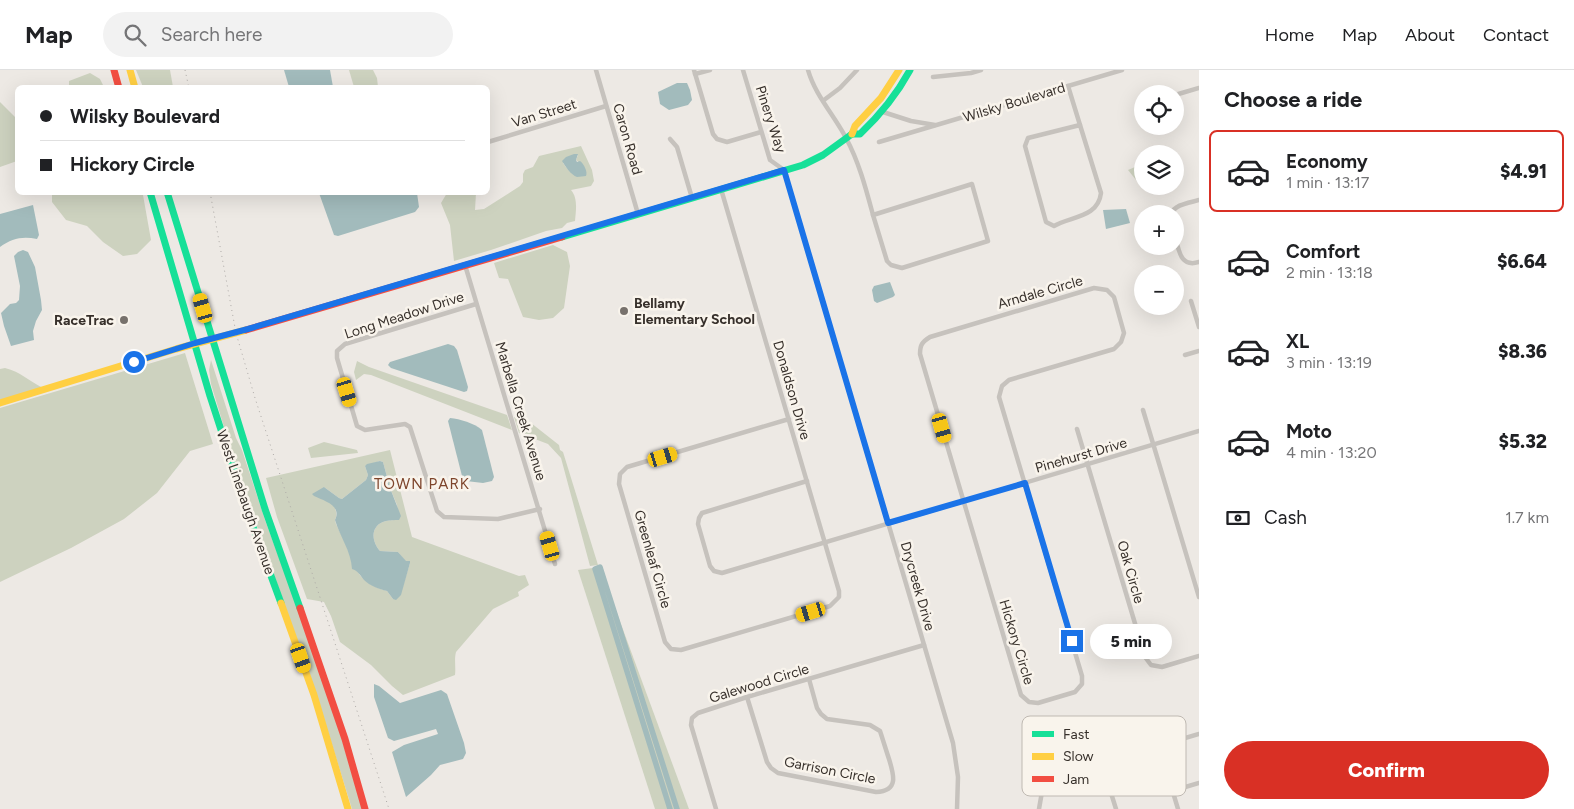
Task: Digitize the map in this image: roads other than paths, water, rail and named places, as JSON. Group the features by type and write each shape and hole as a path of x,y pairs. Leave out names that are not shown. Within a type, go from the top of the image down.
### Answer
{"main road":[{"path":"114,70 118,85"},
{"path":"130,70 134,85"},
{"path":"849,137 854,126 873,107 892,83 899,70"},
{"path":"0,403 195,343 692,198 818,158 849,137 860,134 883,112 902,86 910,70"},
{"name":"West Linebaugh Avenue","path":"151,195 210,396 249,516 314,695 348,809"},
{"name":"West Linebaugh Avenue","path":"168,195 265,509 345,739 365,809"}],"street":[{"name":"Caron Road","path":"596,70 638,214"},
{"path":"710,70 694,72 716,139 727,142 761,132"},
{"name":"Pinery Way","path":"744,70 770,160 784,170"},
{"path":"808,70 815,88 849,137 887,261 891,265 902,268 988,241 972,184 874,214"},
{"path":"824,100 840,88 857,70"},
{"path":"933,77 982,70"},
{"name":"Wilsky Boulevard","path":"879,142 1122,70"},
{"path":"1068,86 1101,193 1100,202 1091,212 1060,222 1054,226 1046,222 1025,146 1028,138 1080,125"},
{"path":"1184,92 1199,88"},
{"name":"Van Street","path":"490,141 606,106"},
{"name":"Wilsky Boulevard","path":"883,112 911,121 936,125"},
{"path":"670,139 677,147 692,198"},
{"name":"Drycreek Drive","path":"784,170 953,743 958,776 958,809"},
{"name":"Donaldson Drive","path":"721,189 825,542 839,597"},
{"path":"1183,205 1199,200"},
{"path":"1180,255 1184,261 1192,264 1199,262"},
{"name":"Marbella Creek Avenue","path":"465,265 556,564"},
{"name":"Arndale Circle","path":"964,501 920,354 920,347 924,341 930,336 1094,288 1107,290 1114,297 1124,333 1118,346 1114,349 1009,380 1002,386 1000,397 1025,483"},
{"path":"1191,301 1199,327"},
{"name":"Long Meadow Drive","path":"476,304 345,344 338,351 337,358 357,426 365,430 405,424 410,427 437,511 444,517 498,519 540,509"},
{"path":"1185,355 1199,350"},
{"path":"1144,410 1199,597"},
{"name":"Greenleaf Circle","path":"789,419 627,468 620,474 619,484 665,642 671,649 681,650 830,606 839,597"},
{"name":"Oak Circle","path":"1078,429 1145,657 1151,665 1162,667 1199,656"},
{"name":"Pinehurst Drive","path":"807,481 702,513 698,524 710,566 714,571 722,573 1199,431"},
{"name":"Hickory Circle","path":"964,501 1022,695 1029,702 1038,704 1075,692 1082,684 1082,676 1025,483"},
{"name":"Galewood Circle","path":"716,809 691,725 692,718 698,713 924,645"},
{"name":"Garrison Circle","path":"747,697 766,762 778,773 876,792 884,791 892,785 894,776 880,731 870,725 827,719 820,714 809,679"},
{"path":"1186,738 1199,734"},
{"path":"1186,787 1199,783"},
{"path":"1039,809 1041,796"},
{"path":"1112,796 1116,809"},
{"path":"1174,796 1178,809"}],"water":[{"path":"284,70 330,70 333,85 288,85"},
{"path":"677,83 687,83 692,100 688,105 669,110 660,104 658,92"},
{"path":"574,154 578,154 576,160 577,162 580,161 584,166 586,176 575,176 562,161"},
{"path":"320,195 417,195 419,207 415,212 338,236 334,235"},
{"path":"33,205 39,235 37,239 18,238 0,247 0,214"},
{"path":"1126,209 1130,223 1106,229 1103,210"},
{"path":"23,250 28,252 35,267 42,310 33,331 34,340 11,346 1,313 10,304 16,303 19,300 20,286 14,256"},
{"path":"890,282 895,295 877,303 874,301 872,290 874,286"},
{"path":"448,344 454,346 457,350 468,387 467,391 464,392 391,368 388,365 390,362"},
{"path":"450,418 475,425 482,430 494,477 492,481 483,483 466,481 462,476 448,421"},
{"path":"383,462 390,488 401,516 399,520 386,521 377,526 374,534 375,543 380,551 398,552 406,561 410,561 401,595 396,600 387,591 369,584 352,569 350,556 335,520 337,515 334,507 312,494 324,487 342,499 366,480 368,475 365,466 367,464"},
{"path":"374,684 400,703 441,690 447,694 464,743 466,753 463,759 440,765 406,797 392,752 404,745 438,734 436,729 394,741 388,738 374,697"}],"waterway":[{"path":"670,809 595,569 600,567 677,809"}],"railway":[{"path":"185,70 188,85"},
{"path":"211,195 236,333 255,398 389,809"}],"place":[{"name":"Bellamy Elementary School","path":"624,311"},
{"name":"RaceTrac","path":"124,320"}],"district":[{"name":"TOWN PARK","path":"422,484"}]}
